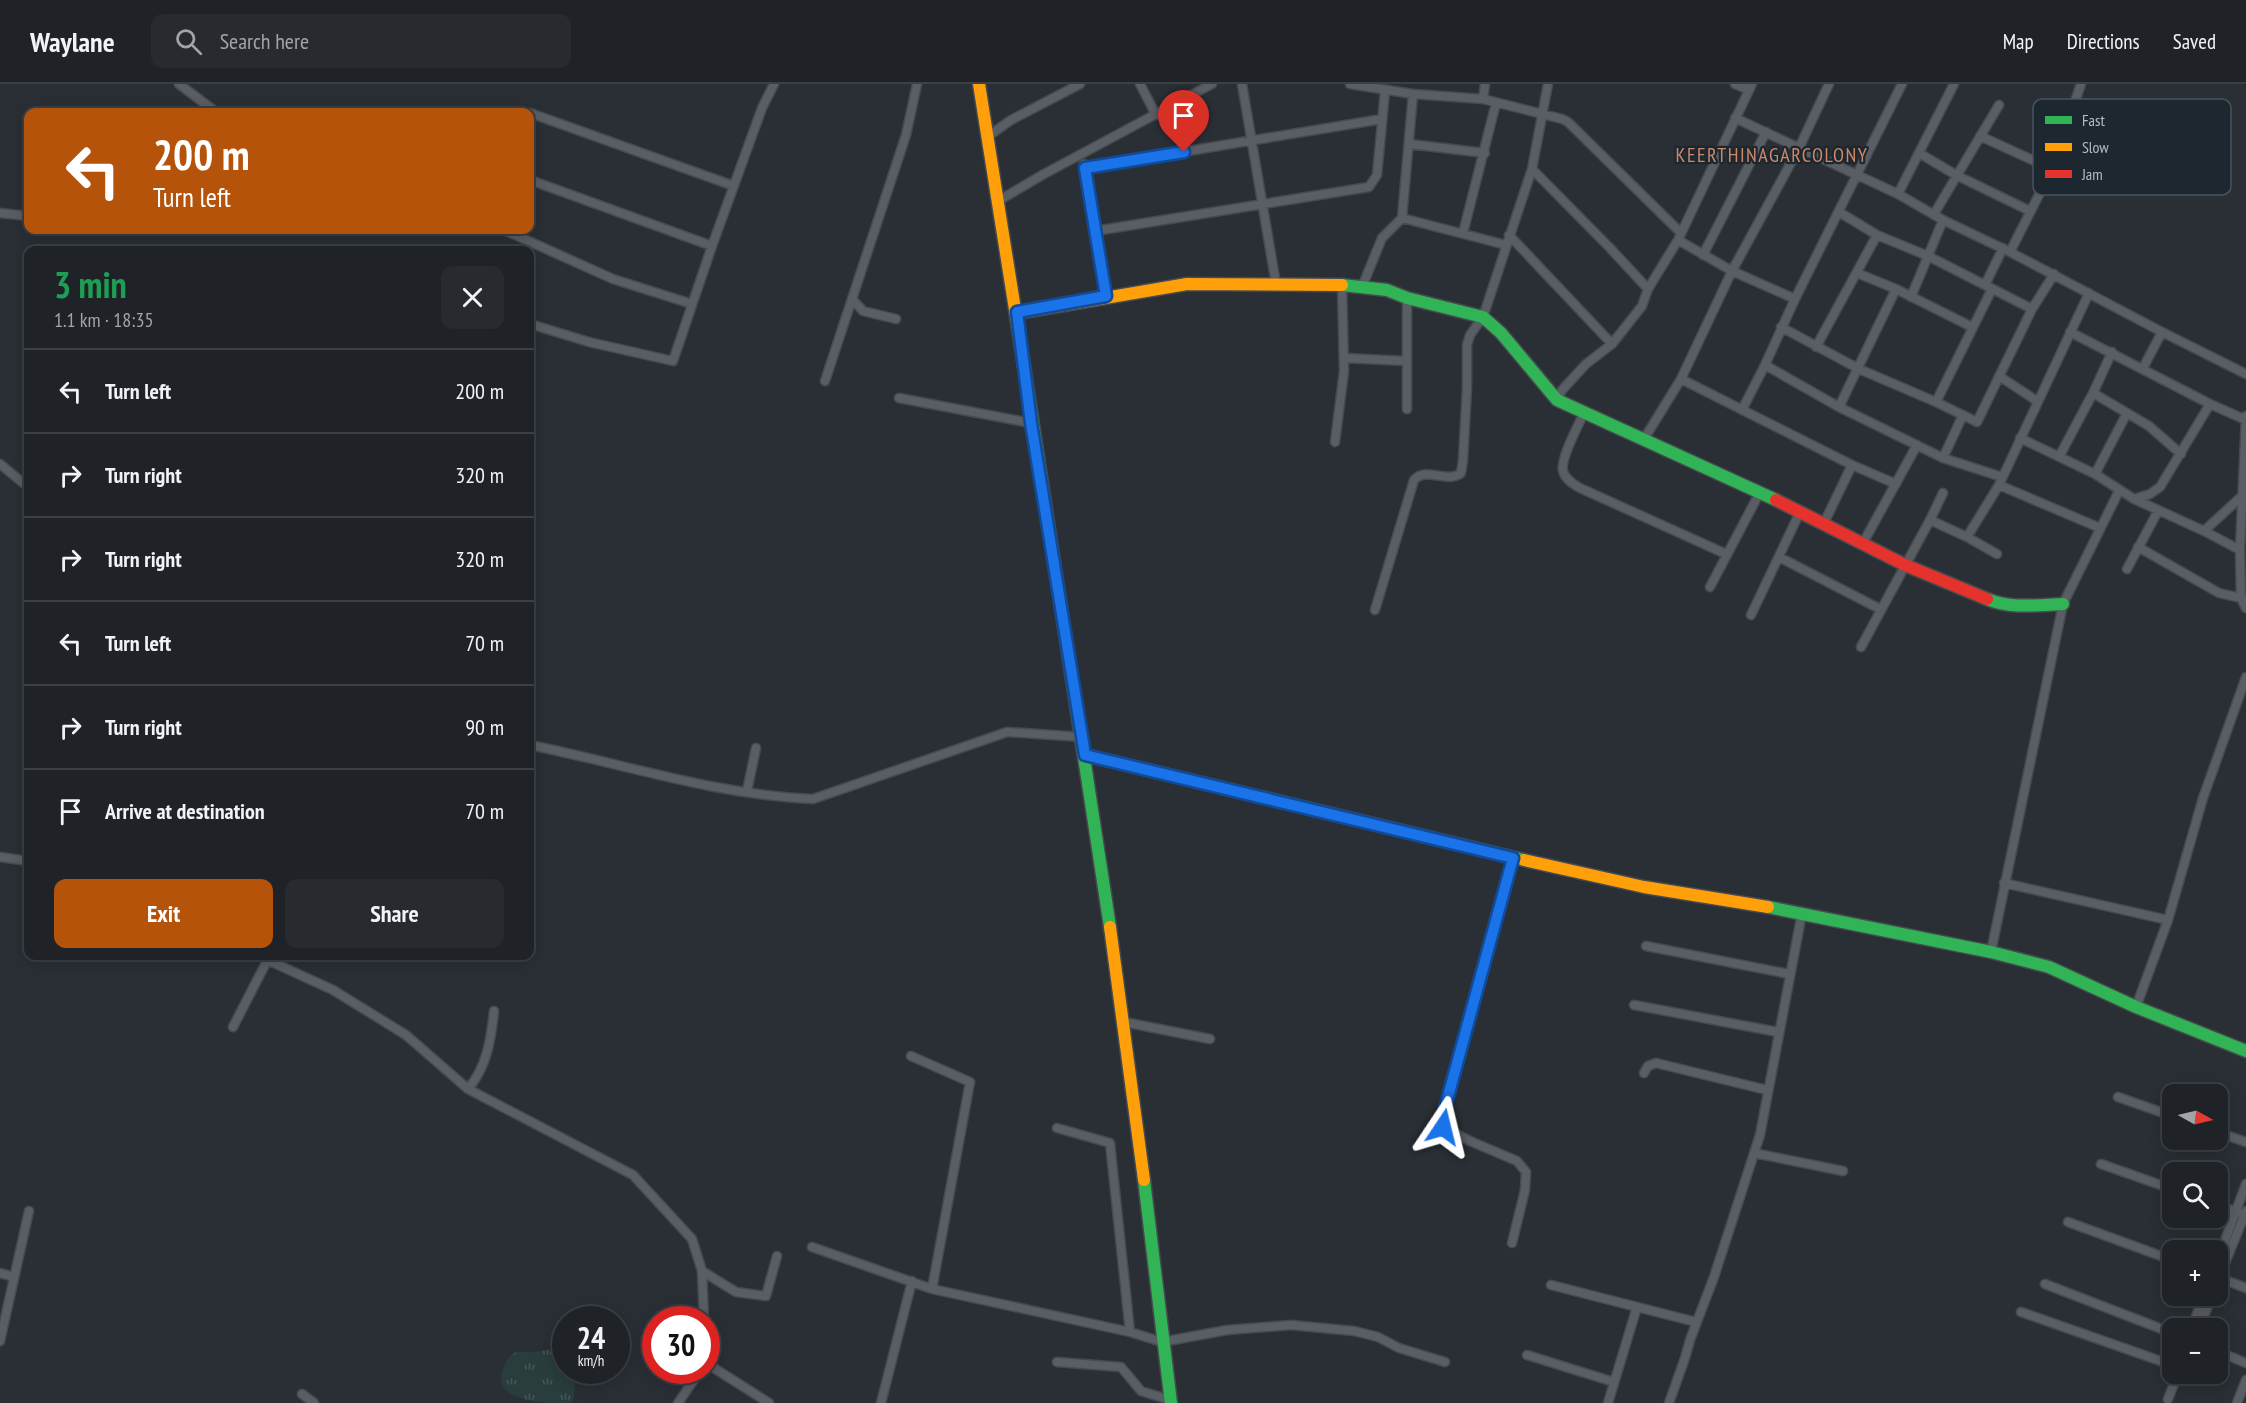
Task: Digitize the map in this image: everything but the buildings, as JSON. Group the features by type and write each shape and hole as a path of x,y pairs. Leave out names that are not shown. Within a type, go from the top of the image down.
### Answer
{"street":[{"path":"180,84 211,108"},
{"path":"534,325 580,340 673,362 762,108 774,84"},
{"path":"825,381 906,135 917,84"},
{"path":"979,84 1017,312 1031,423 1085,755 1124,1022 1170,1402 1141,1391 1121,1366 1057,1362"},
{"path":"987,137 1011,120 1080,84"},
{"path":"1140,84 1156,115"},
{"path":"998,201 1212,84"},
{"path":"1242,84 1275,284"},
{"path":"1350,84 1385,91 1483,99 1568,122 1679,236 1703,255 1732,271 1795,299"},
{"path":"1483,99 1485,84"},
{"path":"1375,610 1414,480 1424,474 1453,477 1461,473 1467,388 1467,345 1470,335 1483,317 1532,170 1548,84"},
{"path":"1557,400 1562,390 1586,364 1612,344 1642,306 1648,289 1679,236 1750,87 1735,84"},
{"path":"1644,439 1681,379 1732,271 1799,148 1829,84"},
{"path":"1742,410 1902,84"},
{"path":"1898,194 1954,84"},
{"path":"2076,99 2081,84"},
{"path":"1095,231 1369,187 1377,175 1385,91"},
{"path":"1362,287 1375,249 1382,238 1402,218 1413,94"},
{"path":"1463,233 1496,103"},
{"path":"1934,214 1999,105"},
{"path":"534,115 734,186"},
{"path":"1735,118 1898,194 1943,220 2055,274 2246,374"},
{"path":"1085,168 1382,119"},
{"path":"1703,255 1766,132"},
{"path":"1980,136 2033,160"},
{"path":"1410,144 1485,153"},
{"path":"1919,153 1956,175 2030,211"},
{"path":"1082,156 1106,296"},
{"path":"1532,170 1648,289"},
{"path":"534,181 712,246"},
{"path":"1936,402 1972,327 1988,287 2038,195"},
{"path":"1839,212 1877,235 1928,256 2032,309"},
{"path":"0,213 24,216"},
{"path":"1402,218 1506,245"},
{"path":"1911,297 1943,220"},
{"path":"513,234 613,279 692,304"},
{"path":"1509,235 1612,344"},
{"path":"1816,347 1877,235"},
{"path":"1857,273 1896,289 1972,327"},
{"path":"1781,327 1859,369 1977,422 2032,309 2055,274"},
{"path":"1017,312 1187,284 1342,285 1387,290 1407,298 1483,317 1501,333 1557,400 1824,523 1905,565 1995,603 2018,606 2062,604"},
{"path":"1335,442 1342,398 1344,358 1342,285"},
{"path":"1839,407 1896,289"},
{"path":"1967,537 2000,481 2089,293"},
{"path":"1407,298 1407,409"},
{"path":"852,299 863,311 896,319"},
{"path":"2070,332 2210,404 2246,418 2243,540 2240,550 2243,598 2246,608"},
{"path":"2143,368 2162,332"},
{"path":"2059,457 2112,352"},
{"path":"1344,358 1407,361"},
{"path":"1765,365 1839,407 1943,458 2000,481 2100,528"},
{"path":"1999,376 2037,401"},
{"path":"1681,379 1852,465 1896,484"},
{"path":"2093,393 2149,426 2181,454"},
{"path":"899,398 1031,423"},
{"path":"2134,499 2150,494 2160,487 2210,404"},
{"path":"1584,413 1563,460 1562,470 1565,477 1580,488 1726,554"},
{"path":"2095,474 2127,413"},
{"path":"1943,458 1963,415"},
{"path":"2020,438 2095,474 2134,499 2240,550"},
{"path":"1863,543 1917,445"},
{"path":"0,464 24,485"},
{"path":"1824,523 1852,465"},
{"path":"1991,952 2062,604 2119,491"},
{"path":"1861,647 1943,493"},
{"path":"1710,587 1759,494"},
{"path":"2204,531 2243,495"},
{"path":"2127,569 2158,511"},
{"path":"1751,615 1800,512"},
{"path":"1930,520 1997,554"},
{"path":"2138,547 2219,593 2243,598"},
{"path":"1779,557 1880,609"},
{"path":"2136,1007 2168,920 2203,798 2246,677"},
{"path":"534,746 681,781 813,799 1007,732 1082,737"},
{"path":"747,791 756,748"},
{"path":"1085,755 1513,858 1644,887 1802,913 1991,952 2049,967 2136,1007 2246,1051"},
{"path":"0,857 24,860"},
{"path":"1512,1243 1525,1190 1526,1172 1517,1161 1443,1127 1443,1115 1513,858"},
{"path":"2004,883 2168,920"},
{"path":"1669,1403 1696,1322 1714,1277 1760,1135 1802,913"},
{"path":"1646,946 1790,974"},
{"path":"233,1027 267,961 333,990 406,1035 468,1089 633,1175 692,1239 702,1271 703,1306"},
{"path":"1635,1005 1778,1032"},
{"path":"468,1089 479,1077 490,1042 494,1011"},
{"path":"1124,1022 1210,1039"},
{"path":"911,1056 970,1082 932,1289"},
{"path":"1644,1073 1648,1066 1656,1063 1767,1090"},
{"path":"2118,1097 2162,1112"},
{"path":"1057,1128 1110,1143 1130,1332"},
{"path":"2228,1136 2246,1142"},
{"path":"1754,1153 1843,1171"},
{"path":"2100,1164 2162,1186"},
{"path":"2228,1253 2243,1213 2246,1184"},
{"path":"2228,1208 2243,1213"},
{"path":"0,1341 29,1211"},
{"path":"2228,1241 2243,1213"},
{"path":"2068,1222 2162,1256"},
{"path":"812,1247 932,1289 1130,1332 1162,1342 1227,1330 1291,1325 1354,1331 1378,1337 1399,1348 1444,1362"},
{"path":"702,1271 736,1292 766,1296 777,1256"},
{"path":"0,1273 14,1277"},
{"path":"881,1403 912,1281"},
{"path":"2228,1282 2246,1288"},
{"path":"2045,1284 2162,1329"},
{"path":"1551,1285 1696,1322"},
{"path":"1608,1403 1637,1307"},
{"path":"2021,1312 2162,1361"},
{"path":"1527,1354 1614,1383"},
{"path":"2228,1356 2246,1363"},
{"path":"720,1371 769,1403"},
{"path":"2237,1403 2246,1380"},
{"path":"678,1403 691,1384"},
{"path":"2168,1399 2174,1384"},
{"path":"302,1394 314,1403"}],"green space":[{"path":"552,1349 552,1384 574,1384 574,1397 571,1403 550,1403 514,1396 501,1383 506,1362 512,1355 516,1352 537,1352"}],"traffic: fast":[{"path":"1342,285 1387,290 1407,298 1483,317 1501,333 1557,400 1776,500"},
{"path":"1024,366 1110,927"},
{"path":"1987,599 2015,605 2063,604"},
{"path":"1085,755 1524,860"},
{"path":"1768,907 1991,952 2049,967 2136,1007 2246,1051"},
{"path":"1144,1180 1171,1403"}],"traffic: slow":[{"path":"979,84 1024,366"},
{"path":"1017,313 1187,284 1342,285"},
{"path":"1524,860 1644,887 1768,907"},
{"path":"1110,927 1144,1180"}],"traffic: jam":[{"path":"1776,500 1905,565 1987,599"}],"district":[{"name":"KEERTHINAGARCOLONY","path":"1772,155"}],"route":[{"path":"1184,152 1085,168 1106,296 1017,312 1031,423 1085,755 1513,858 1443,1115 1443,1127"}]}
